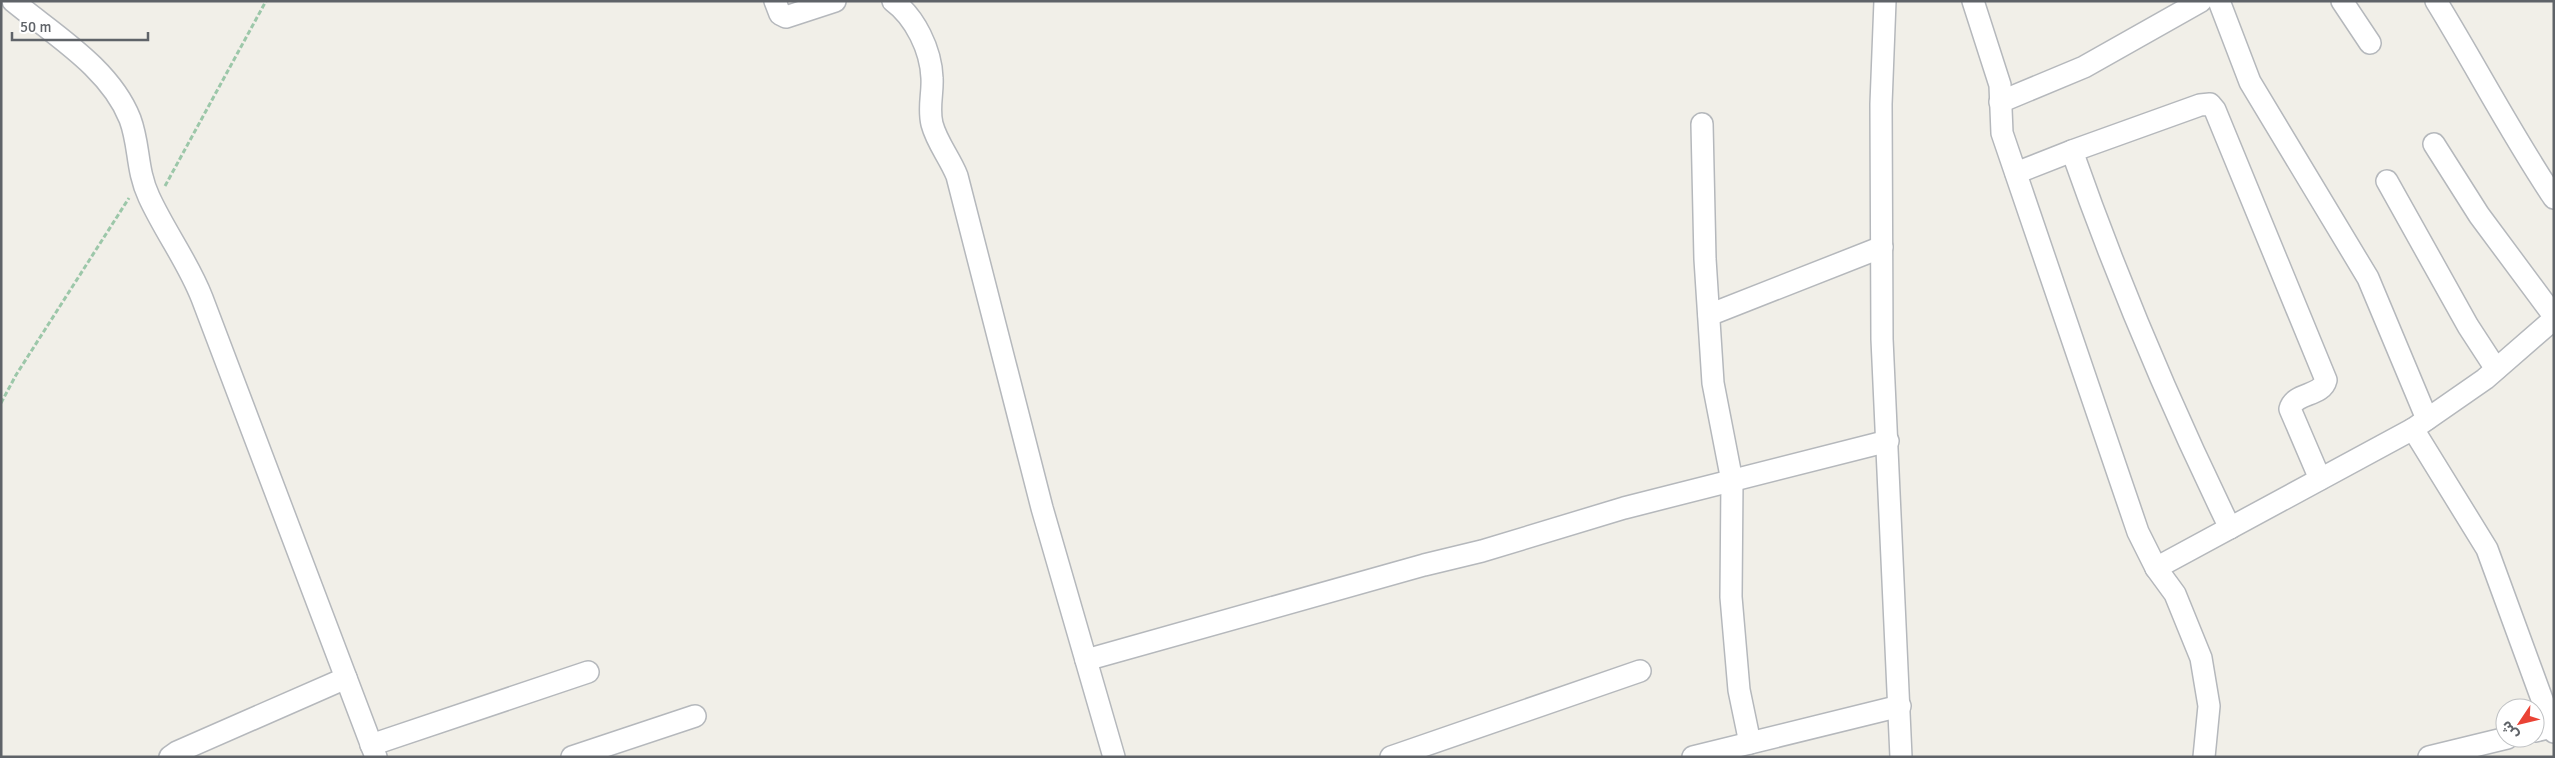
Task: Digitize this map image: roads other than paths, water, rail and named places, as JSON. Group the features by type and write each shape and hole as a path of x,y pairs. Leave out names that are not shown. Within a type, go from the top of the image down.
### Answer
{"street":[{"path":"13,1 89,64 116,93 133,129 141,178 199,290 374,751 588,672"},
{"path":"775,1 780,14 786,17 836,1"},
{"path":"893,1 908,13 928,56 932,77 932,122 957,176 1042,508 1114,757"},
{"path":"1885,1 1881,104 1882,339 1900,706 1897,756"},
{"path":"1972,1 2000,85 2002,133 2135,523 2156,568 2175,594 2201,658 2209,706 2204,757"},
{"path":"2000,102 2084,67 2201,1"},
{"path":"2219,1 2250,82 2368,278 2420,424 2487,549 2547,730"},
{"path":"2342,1 2370,43"},
{"path":"2436,1 2472,60 2521,148 2554,198"},
{"path":"2016,173 2072,151 2210,104 2215,110 2326,380 2325,384 2318,390 2295,400 2290,409 2320,479"},
{"path":"1702,124 1713,383 1732,481 1731,597 1739,690 1750,743"},
{"path":"2156,568 2420,424 2496,369 2554,318 2480,215 2434,144"},
{"path":"2072,151 2110,255 2187,439 2230,528"},
{"path":"2387,180 2468,326 2496,369"},
{"path":"1709,316 1882,247"},
{"path":"1086,660 1424,565 1482,551 1624,508 1888,441"},
{"path":"1391,757 1449,747 1640,671"},
{"path":"170,757 177,752 346,678"},
{"path":"1693,757 1900,706"},
{"path":"572,757 695,716"},
{"path":"2430,757 2495,741"}]}
